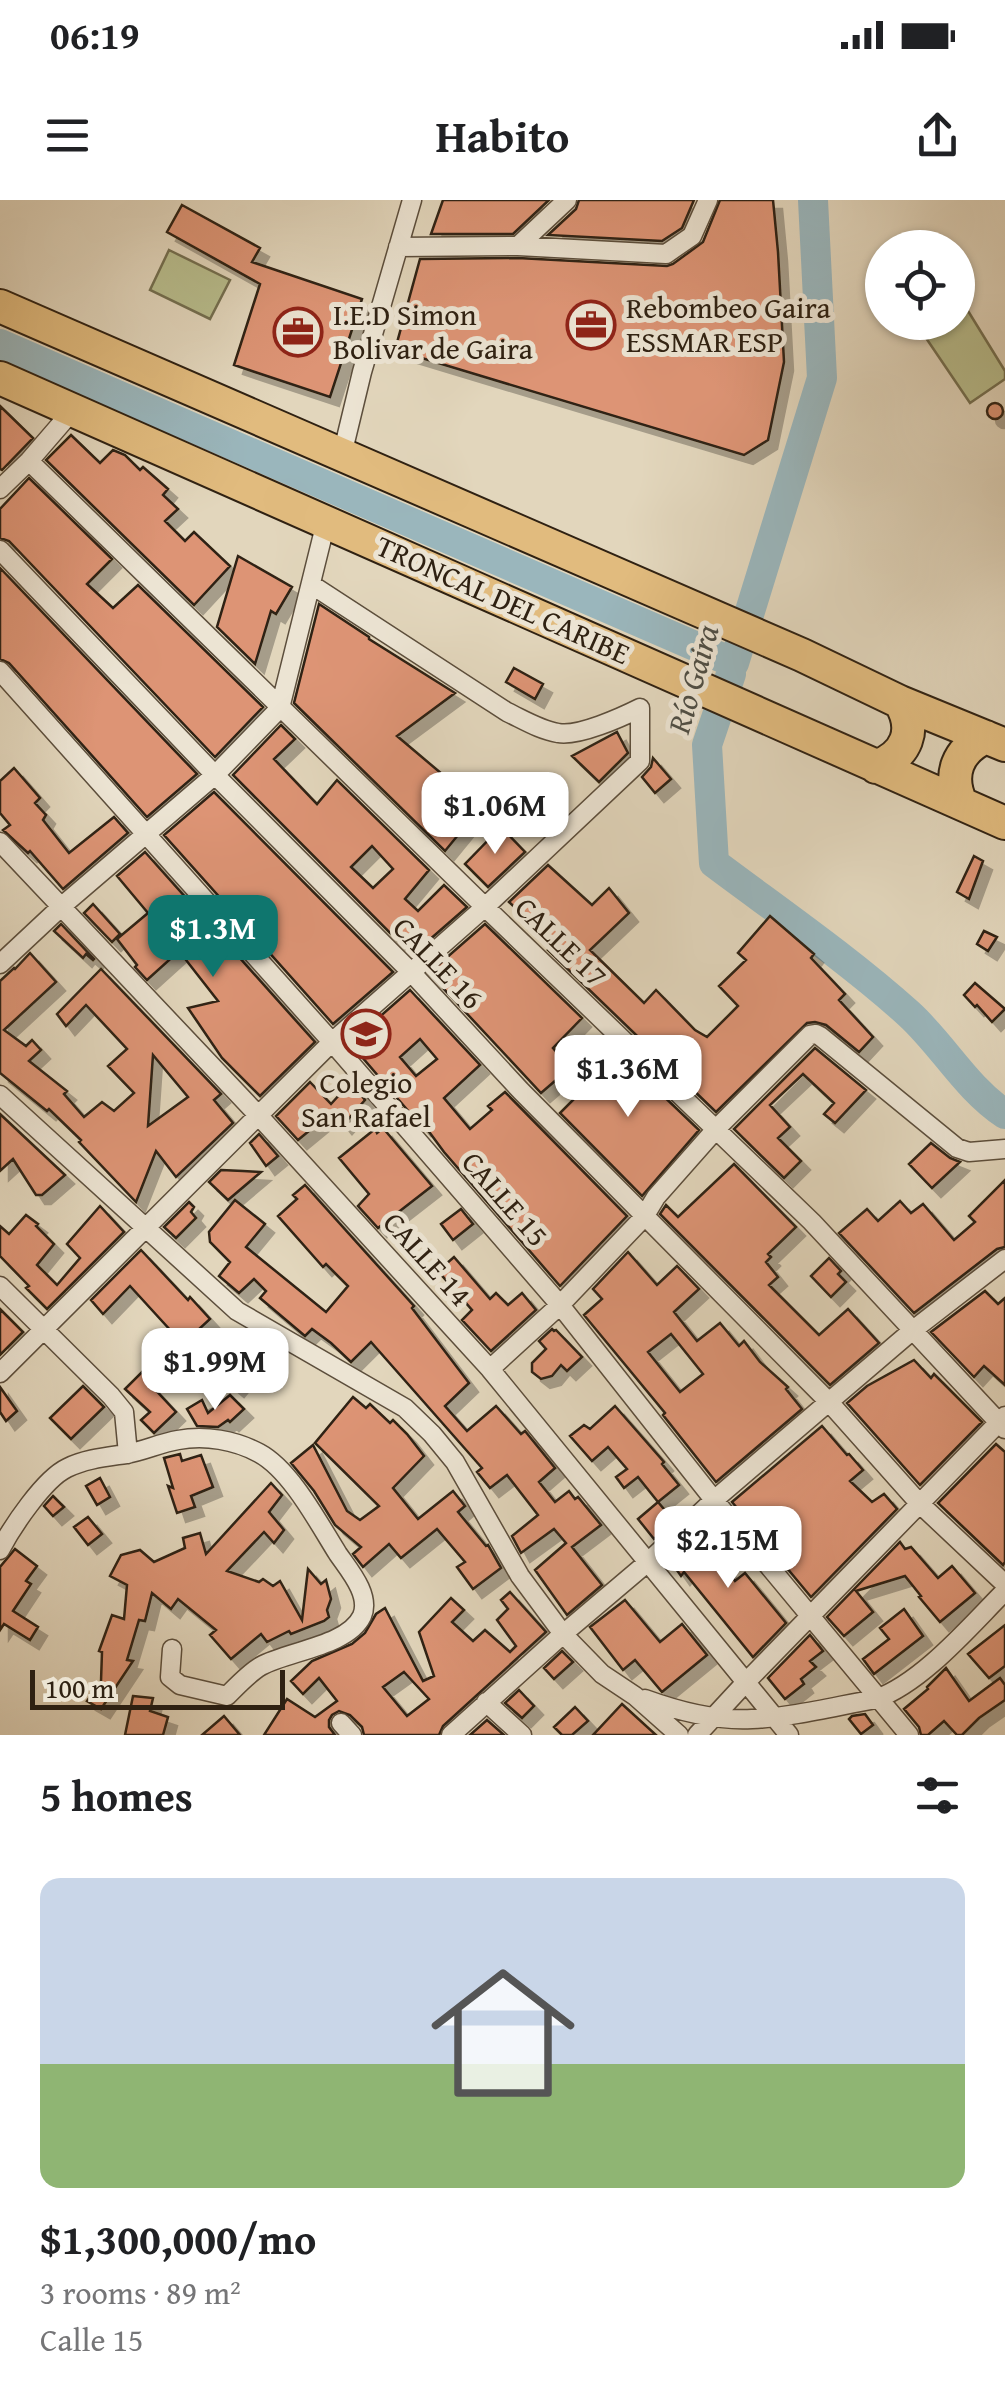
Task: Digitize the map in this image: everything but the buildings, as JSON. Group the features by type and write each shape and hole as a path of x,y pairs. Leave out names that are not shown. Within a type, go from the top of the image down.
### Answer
{"highway":[{"path":"0,306 995,741"},
{"name":"TRONCAL DEL CARIBE","path":"0,378 1005,823"},
{"path":"876,767 897,756 908,735 906,712 900,702"},
{"path":"961,804 956,793 955,770 966,749 995,741"}],"street":[{"path":"342,455 412,200"},
{"path":"518,246 567,200"},
{"path":"398,247 518,246 666,254 692,236 708,200"},
{"path":"0,489 74,410"},
{"name":"CALLE 17","path":"29,460 485,908 717,1128 1003,1423"},
{"path":"0,964 215,775 280,708 326,522"},
{"name":"CALLE 16","path":"0,550 411,972 521,1091 829,1402 920,1503 1005,1584"},
{"path":"0,1373 332,1042 485,908 640,761 640,708 615,721 563,735 539,728 507,712 312,585"},
{"name":"CALLE 15","path":"0,670 560,1305 908,1735"},
{"name":"CALLE 14","path":"0,842 490,1368 789,1735"},
{"path":"490,1368 560,1305 644,1217 717,1128 810,1036 816,1034 957,1148 969,1152 1005,1149"},
{"path":"0,1095 237,1311 405,1408 454,1462 520,1576 563,1634 602,1674 635,1696 679,1735"},
{"path":"450,1735 714,1500 913,1330 1005,1259"},
{"path":"0,1286 124,1412 128,1454"},
{"path":"697,1735 920,1503 1003,1423"},
{"path":"0,1550 5,1527 64,1468 179,1440 214,1438 263,1454 293,1483 361,1591 362,1614 354,1627 329,1641 260,1666 227,1696 174,1681 170,1677 172,1649"},
{"path":"635,1696 675,1710 748,1720 891,1694 926,1668 1005,1591"},
{"path":"486,1702 522,1735"}],"green space":[{"path":"169,250 230,280 210,319 150,290"},
{"path":"975,322 1005,371 1005,379 970,403 927,340 975,340"}],"waterway":[{"path":"0,344 734,663 822,378 813,200"},
{"name":"Río Gaira","path":"731,674 707,745 714,863 886,994 921,1026 978,1092 1005,1114"}],"place":[{"name":"Rebombeo Gaira ESSMAR ESP","path":"591,325"},
{"name":"I.E.D Simon Bolivar de Gaira","path":"298,332"},
{"name":"Colegio San Rafael","path":"366,1034"}]}
